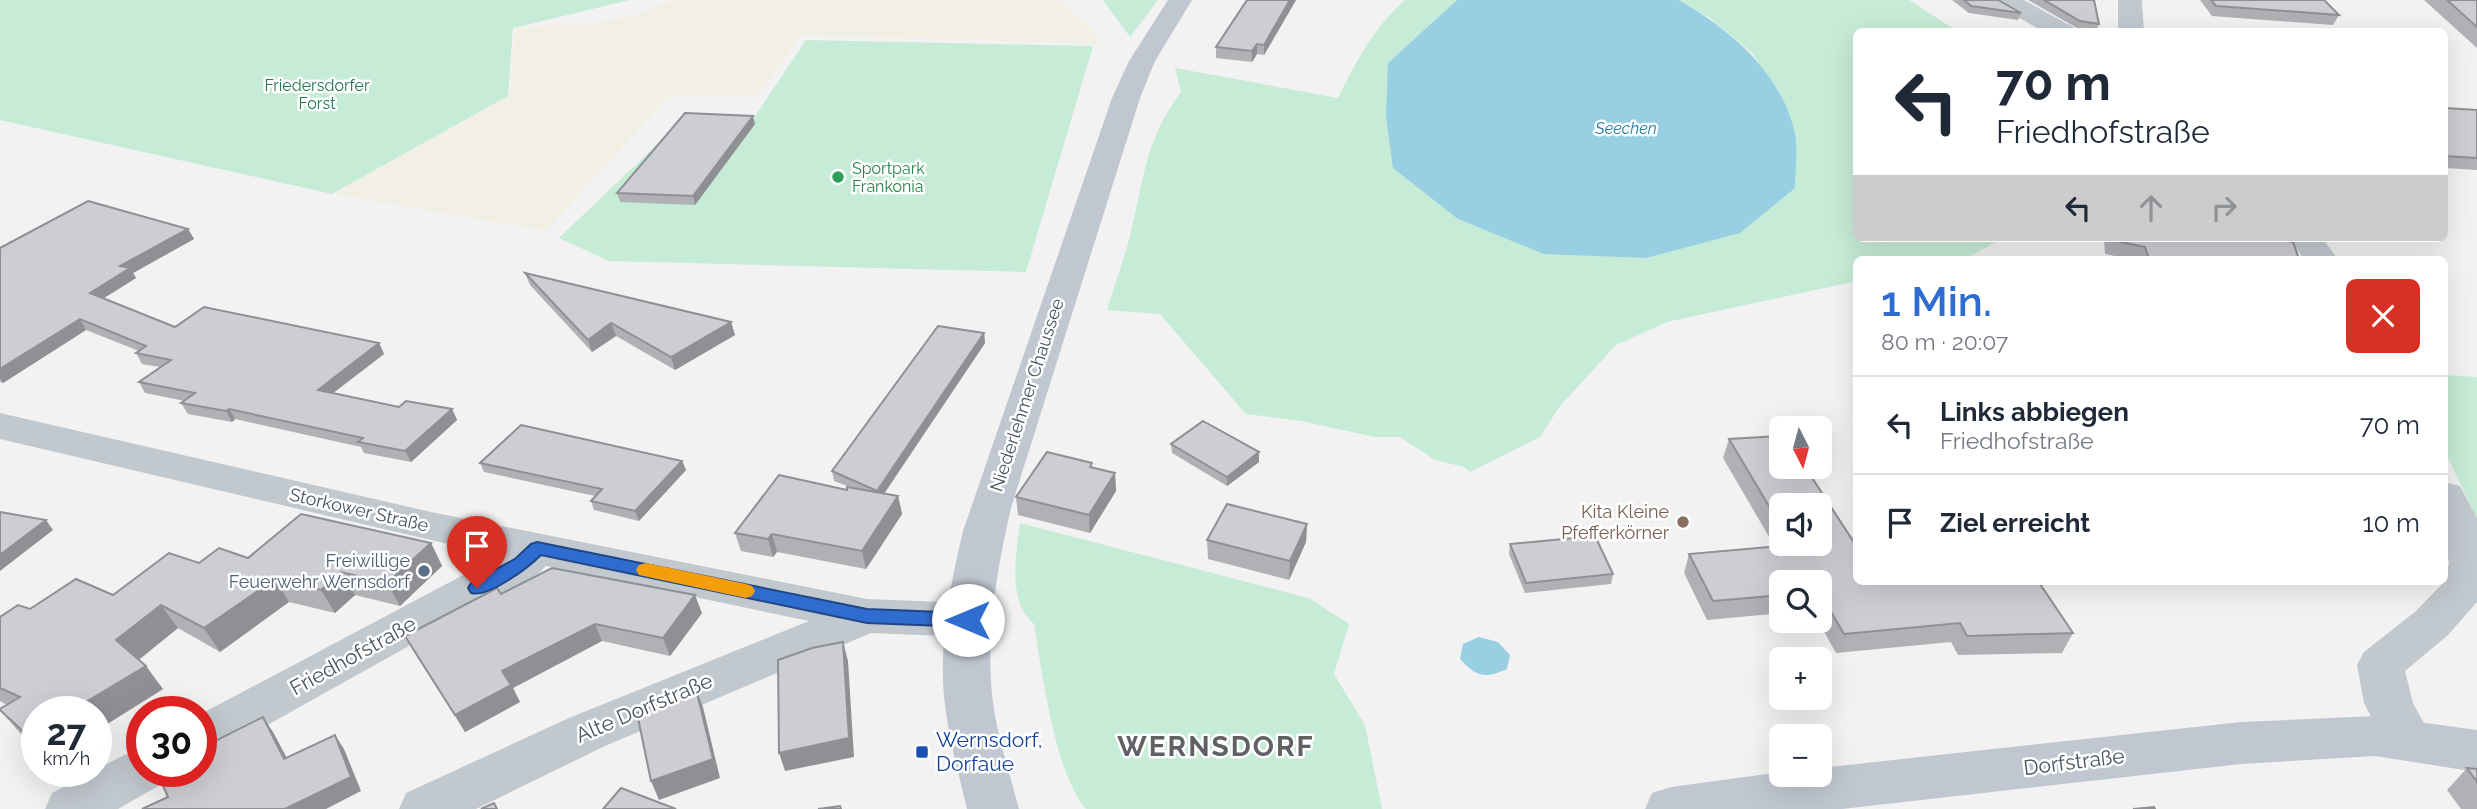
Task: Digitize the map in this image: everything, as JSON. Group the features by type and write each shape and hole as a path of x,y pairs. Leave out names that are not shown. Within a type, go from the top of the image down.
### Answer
{"main road":[{"name":"Niederlehmer Chaussee","path":"993,809 968,694 968,620 990,509 1112,138 1142,61 1180,0"},
{"name":"Dorfstraße","path":"1671,809 1816,790 2241,743 2349,736 2407,738 2477,751"}],"street":[{"path":"2006,0 2057,28"},
{"path":"2130,0 2131,28"},
{"path":"2308,242 2319,256"},
{"name":"Storkower Straße","path":"0,426 431,527 867,616 968,620"},
{"path":"2407,738 2386,704 2381,686 2381,665 2459,596 2471,570 2465,537 2448,502"},
{"name":"Friedhofstraße","path":"217,729 522,563 537,548"},
{"name":"Alte Dorfstraße","path":"425,809 587,732 867,616"},
{"path":"71,809 126,779"}],"green space":[{"name":"Friedersdorfer Forst","path":"0,0 630,0 513,28 508,96 332,194 0,120"},
{"path":"1103,0 1158,0 1130,37"},
{"path":"1405,0 1457,0 1388,63 1458,219 1544,253 1646,258 1780,92 1751,52 1710,18 1679,0 1909,0 1952,28 1853,28 1853,242 1996,242 1970,256 1853,256 1853,282 1667,322 1616,345 1560,406 1540,437 1470,472 1464,467 1435,460 1400,437 1375,437 1301,421 1246,414 1160,314 1107,310 1130,237 1148,157 1160,126 1181,92 1175,68 1338,98 1359,58 1394,10"},
{"name":"Sportpark Frankonia","path":"806,40 1093,46 1026,272 609,261 559,238 689,114 755,116"},
{"path":"2448,375 2477,377 2477,518 2448,458"},
{"path":"1020,523 1309,598 1349,624 1334,674 1365,725 1382,809 1086,809 1075,793 1058,748 1034,624 1025,615 1017,591 1015,577"}],"sand":[{"path":"674,0 1057,0 1094,30 1101,44 802,35 757,97 672,95 666,99 546,231 334,194 510,96 515,28 603,22 636,15"}],"water":[{"name":"Seechen","path":"1457,0 1679,0 1735,39 1752,55 1779,92 1795,134 1795,188 1740,233 1646,258 1544,254 1458,219 1393,168 1386,117 1388,63"},
{"path":"1479,637 1498,642 1510,655 1507,669 1487,675 1476,673 1460,659 1463,644"}],"building":[{"path":"1247,0 1290,0 1264,45 1257,44 1252,51 1216,47"},
{"path":"1964,0 1998,0 2021,13 1971,6"},
{"path":"2044,0 2094,0 2099,24 2080,21"},
{"path":"2211,0 2324,0 2339,15 2216,6"},
{"path":"2447,0 2477,0 2477,27"},
{"path":"2448,108 2477,110 2477,158 2448,156"},
{"path":"685,113 753,116 693,196 617,193"},
{"path":"88,201 188,229 120,266 130,268 90,293 175,327 204,307 379,343 318,390 399,407 406,401 452,409 405,451 358,442 363,438 229,409 226,411 181,403 195,393 139,382 171,360 136,353 146,346 80,319 0,369 0,248"},
{"path":"2121,242 2293,242 2298,256 2148,256 2145,247"},
{"path":"525,273 731,322 671,357 611,323 588,340"},
{"path":"938,326 984,333 877,491 832,471"},
{"path":"1203,421 1259,452 1227,477 1171,444"},
{"path":"521,425 682,461 635,511 591,501 602,489 480,463"},
{"path":"1769,437 1769,480 1813,480 1822,493 1769,493 1769,506 1729,439"},
{"path":"1047,452 1092,463 1090,467 1115,473 1089,515 1016,497"},
{"path":"779,475 847,490 847,487 898,496 862,551 772,534 768,539 735,533"},
{"path":"1227,504 1307,524 1290,561 1207,540"},
{"path":"1832,509 1853,541 1853,585 2041,585 2073,633 1967,636 1960,623 1844,634 1832,614 1832,570 1769,570 1769,596 1713,601 1689,554 1769,547 1769,556 1832,556"},
{"path":"0,512 46,520 0,555"},
{"path":"301,514 431,543 387,583 341,572 321,590 275,579 204,628 161,605 116,640 146,666 96,696 21,696 21,730 0,710 20,697 0,688 0,617 18,605 30,609 76,579 113,595 169,553 199,563 219,548 248,558"},
{"path":"1595,536 1613,574 1526,583 1510,544"},
{"path":"552,568 695,595 663,638 595,624 502,671 511,685 455,715 405,636 497,588 501,594"},
{"path":"843,642 849,738 779,753 778,660 812,648"},
{"path":"696,689 713,759 651,781 637,713"},
{"path":"263,717 284,759 335,735 351,777 285,809 142,809 168,797 164,787 217,787 217,740"},
{"path":"2467,768 2477,769 2477,782"},
{"path":"621,788 676,809 603,809"},
{"path":"494,803 497,809 481,809"},
{"path":"840,806 841,809 818,809"}],"slow traffic":[{"path":"646,570 746,591"}],"place":[{"name":"Sportpark Frankonia","path":"838,177"},
{"name":"Kita Kleine Pfefferkörner","path":"1683,522"},
{"name":"Freiwillige Feuerwehr Wernsdorf","path":"424,571"},
{"name":"Wernsdorf, Dorfaue","path":"922,752"}],"district":[{"name":"WERNSDORF","path":"1216,746"}],"route":[{"path":"477,588 522,563 537,548 867,616 968,620"}]}
